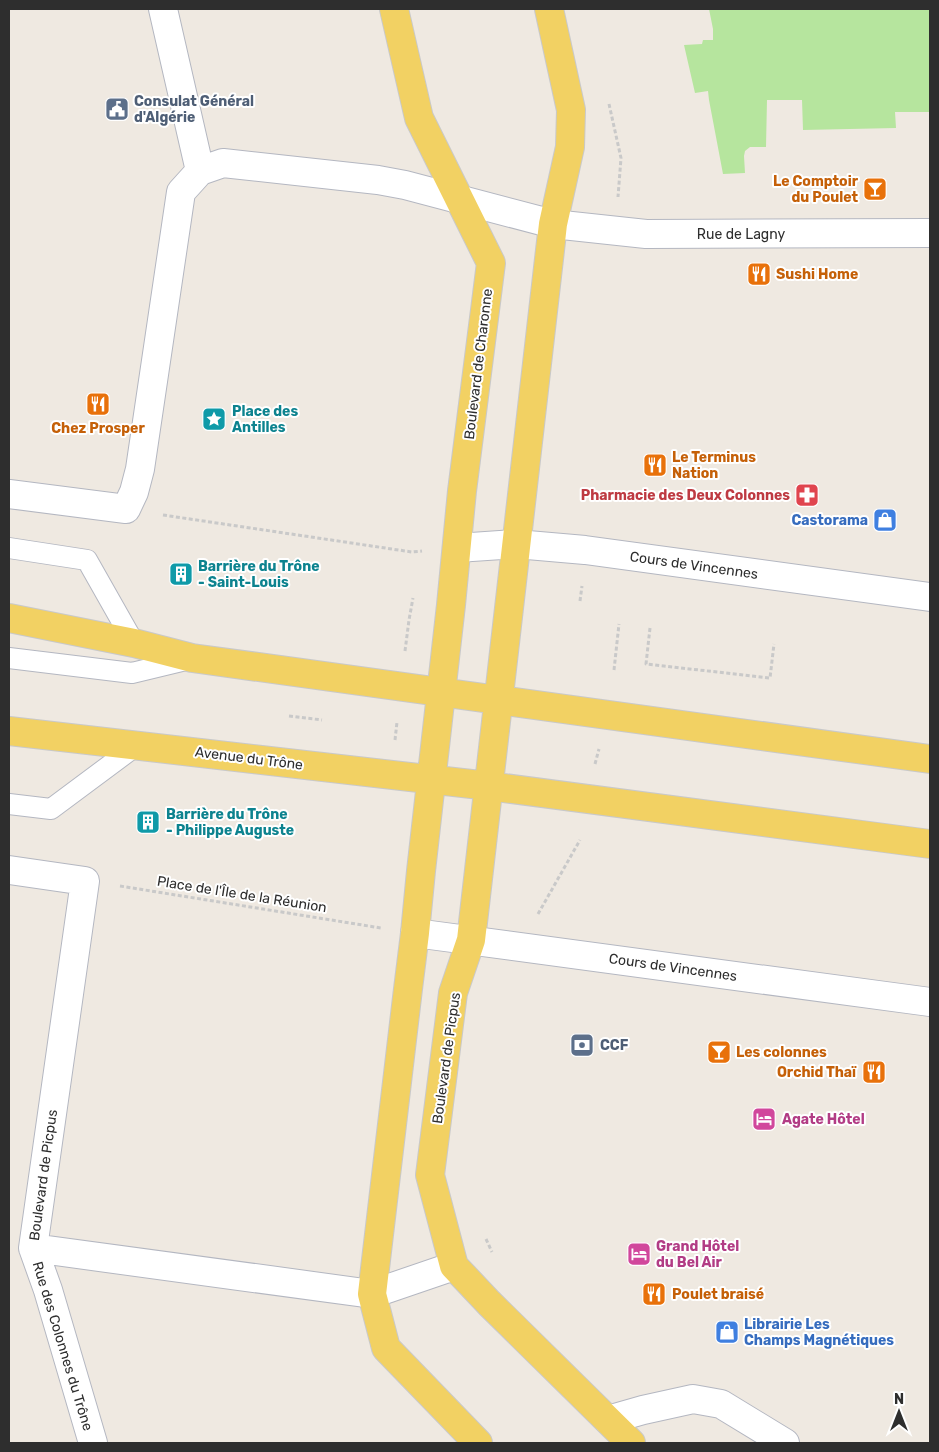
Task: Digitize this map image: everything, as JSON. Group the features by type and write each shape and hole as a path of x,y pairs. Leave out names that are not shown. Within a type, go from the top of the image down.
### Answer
{"main road":[{"name":"Boulevard de Charonne","path":"394,9 419,118 491,263 462,491 432,780"},
{"path":"498,700 553,224 570,147 571,110 549,9"},
{"path":"9,618 134,643 192,658 930,759"},
{"name":"Boulevard de Picpus","path":"498,700 471,940 453,993 430,1175 454,1266 631,1443"},
{"name":"Avenue du Trône","path":"9,731 488,786"},
{"path":"432,780 421,871 402,931 408,988 372,1294 386,1348 478,1443"},
{"path":"488,786 930,844"}],"street":[{"path":"163,9 200,171"},
{"path":"9,494 126,509 134,492 140,469 181,192 200,171 223,163 378,180 405,185 553,224"},
{"name":"Rue de Lagny","path":"553,224 646,234 930,233"},
{"name":"Cours de Vincennes","path":"457,548 516,544 585,550 930,597"},
{"path":"9,870 85,881"},
{"name":"Boulevard de Picpus","path":"85,881 33,1248 372,1294 454,1266"},
{"name":"Cours de Vincennes","path":"402,931 930,1002"},
{"name":"Rue des Colonnes du Trône","path":"33,1248 48,1290 93,1443"},
{"path":"608,1420 693,1399 721,1404 784,1443"}],"lane":[{"path":"9,548 87,560 134,643"},
{"path":"9,658 132,672 192,658"},
{"path":"9,804 52,809 137,745"}],"path":[{"path":"126,509 412,552"},
{"path":"614,670 619,624"},
{"path":"650,628 646,664 770,678 774,644"},
{"path":"290,716 322,720"},
{"path":"595,765 600,743"},
{"path":"534,922 580,840"},
{"name":"Place de l'Île de la Réunion","path":"85,881 402,931"},
{"path":"486,1238 494,1255"}],"green space":[{"path":"709,9 930,9 930,112 895,112 896,128 803,130 802,100 767,100 766,147 750,147 745,151 745,173 723,174 708,91 695,93 684,45 702,44 703,40 713,40"}],"place":[{"name":"Consulat Général d'Algérie","path":"117,109"},
{"name":"Le Comptoir du Poulet","path":"875,189"},
{"name":"Sushi Home","path":"759,274"},
{"name":"Chez Prosper","path":"98,404"},
{"name":"Place des Antilles","path":"214,419"},
{"name":"Le Terminus Nation","path":"655,465"},
{"name":"Pharmacie des Deux Colonnes","path":"807,495"},
{"name":"Castorama","path":"885,520"},
{"name":"Barrière du Trône - Saint-Louis","path":"181,574"},
{"name":"Barrière du Trône - Philippe Auguste","path":"148,822"},
{"name":"CCF","path":"582,1045"},
{"name":"Les colonnes","path":"719,1052"},
{"name":"Orchid Thaï","path":"874,1072"},
{"name":"Agate Hôtel","path":"764,1119"},
{"name":"Grand Hôtel du Bel Air","path":"639,1254"},
{"name":"Poulet braisé","path":"654,1294"},
{"name":"Librairie Les Champs Magnétiques","path":"727,1332"}]}
